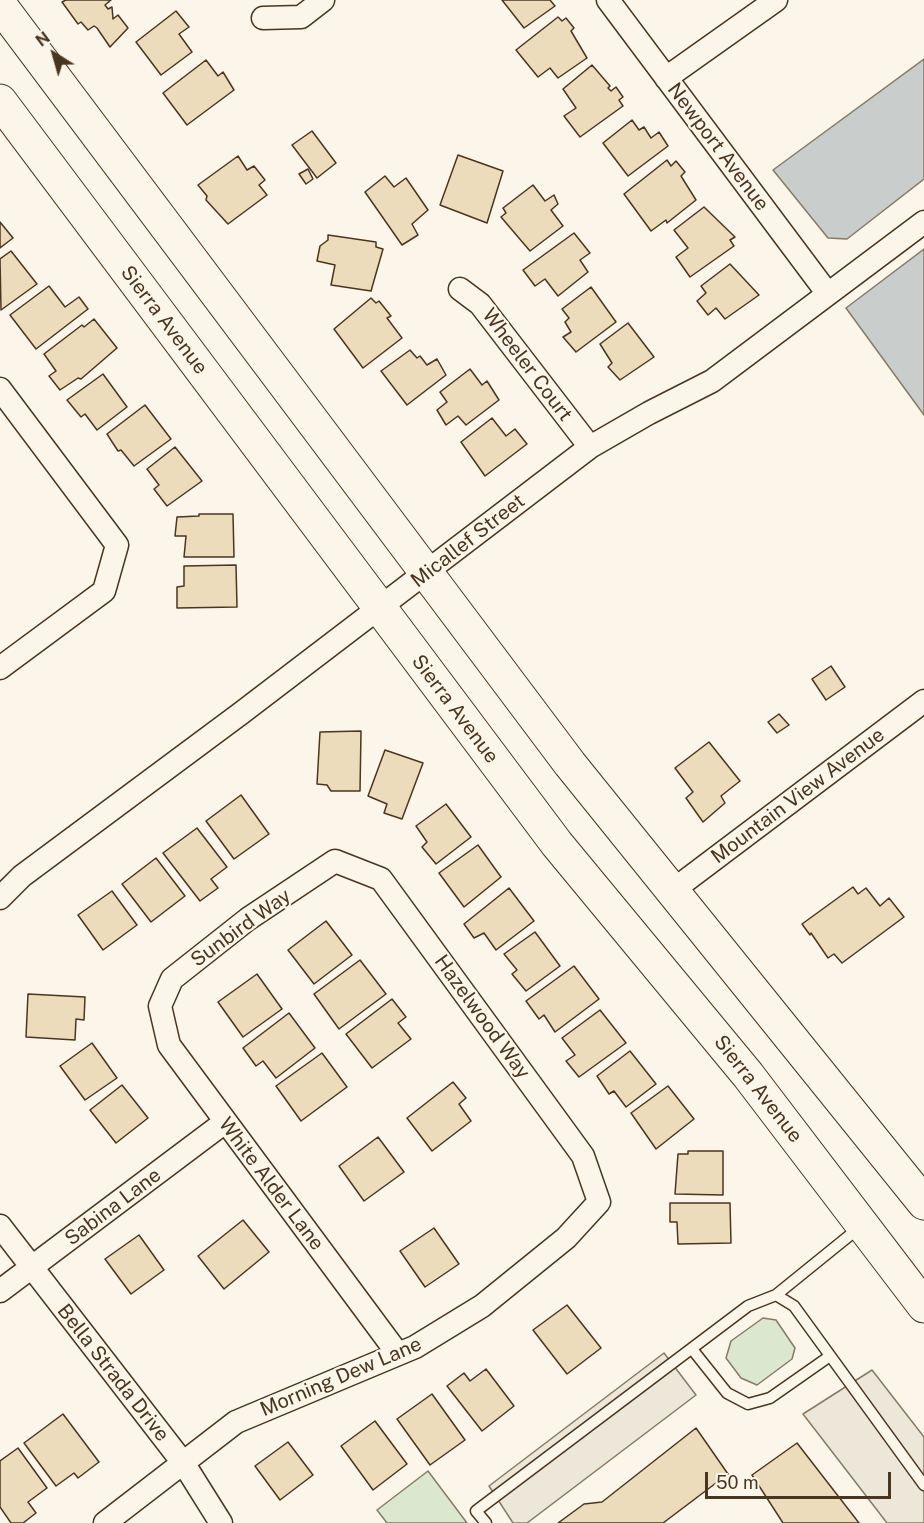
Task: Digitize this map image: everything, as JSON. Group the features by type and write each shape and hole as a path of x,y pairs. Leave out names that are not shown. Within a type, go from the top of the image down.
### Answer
{"main road":[{"path":"0,5 570,764 924,1203"},
{"name":"Sierra Avenue","path":"0,101 557,844 748,1075 924,1306"}],"street":[{"path":"264,18 301,17 323,0"},
{"name":"Newport Avenue","path":"608,0 828,294"},
{"path":"666,78 776,0"},
{"name":"Micallef Street","path":"0,898 22,876 380,608 590,447 649,412 712,381 924,222"},
{"name":"Wheeler Court","path":"460,289 480,304 590,447"},
{"path":"0,389 117,545 104,591 0,668"},
{"name":"Mountain View Avenue","path":"672,891 924,701"},
{"name":"Sunbird Way","path":"160,1006 172,979 248,919 335,861"},
{"name":"Hazelwood Way","path":"335,861 381,879 583,1156 599,1202"},
{"name":"Micallef Street","path":"0,888 22,876"},
{"name":"White Alder Lane","path":"160,1006 169,1046 398,1354"},
{"name":"Sabina Lane","path":"0,1291 225,1122"},
{"name":"Morning Dew Lane","path":"105,1523 236,1422 415,1347 482,1306 566,1238 599,1202"},
{"name":"Bella Strada Drive","path":"0,1226 183,1464 221,1523"}],"lane":[{"path":"486,1523 476,1511 748,1306 776,1294 862,1225"},
{"path":"776,1294 794,1306 924,1485"},
{"path":"692,1349 727,1393 748,1404 770,1398 830,1356"}],"green space":[{"path":"763,1318 776,1320 795,1348 792,1359 757,1385 741,1378 726,1358 731,1341"},
{"path":"428,1471 467,1523 387,1523 377,1510"}],"shaded area":[{"path":"924,59 924,179 847,239 828,238 773,170"},
{"path":"924,249 924,415 846,308"},
{"path":"664,1353 696,1395 527,1523 513,1523 489,1486"},
{"path":"872,1370 924,1437 924,1523 887,1523 803,1414"}],"building":[{"path":"66,0 111,0 105,5 108,9 112,7 113,19 118,15 128,28 110,47 97,28 94,26 88,30 81,22 78,24 62,2"},
{"path":"502,0 550,0 555,6 524,28"},
{"path":"176,11 189,27 179,34 192,52 161,75 136,42"},
{"path":"558,17 562,21 566,18 574,28 571,31 587,58 558,78 550,68 538,77 516,50"},
{"path":"206,60 218,76 223,72 234,90 187,125 163,93"},
{"path":"592,65 610,86 608,88 611,91 616,87 623,97 619,100 623,106 580,137 564,116 576,108 563,89"},
{"path":"632,120 639,130 644,127 651,138 659,132 668,146 628,176 603,143"},
{"path":"312,131 336,163 317,178 292,145"},
{"path":"458,155 503,171 487,223 440,205"},
{"path":"238,156 247,170 254,166 265,180 259,185 267,195 228,224 206,200 207,196 198,185"},
{"path":"667,160 671,166 676,161 685,172 681,176 696,200 667,223 666,220 651,231 624,194"},
{"path":"308,169 313,179 306,184 299,174"},
{"path":"385,176 394,187 406,178 428,210 412,224 418,235 402,245 365,192"},
{"path":"533,185 545,201 554,195 558,204 551,210 563,226 530,251 501,217 506,213 503,208"},
{"path":"704,207 735,237 730,240 734,246 690,277 676,257 688,248 674,230"},
{"path":"0,222 13,238 0,248"},
{"path":"574,233 590,253 580,260 588,272 558,296 545,279 535,286 523,270"},
{"path":"328,235 376,242 376,247 383,249 371,291 331,285 335,265 317,261 320,246 328,240"},
{"path":"11,251 37,284 1,310 0,259"},
{"path":"730,264 759,295 725,319 716,308 708,315 697,301 706,293 701,286"},
{"path":"49,286 65,307 79,297 88,309 36,349 10,315"},
{"path":"591,287 616,322 576,352 563,337 571,332 565,322 569,318 562,309"},
{"path":"371,298 376,303 379,301 391,316 387,318 402,338 363,368 334,329"},
{"path":"94,319 117,348 81,379 78,378 60,390 49,376 56,371 44,354 82,325 84,327"},
{"path":"628,323 654,357 620,380 608,367 612,363 600,344"},
{"path":"410,350 417,358 420,356 427,365 437,359 446,375 407,405 381,371"},
{"path":"470,369 482,385 487,381 499,400 466,425 458,416 446,425 437,410 447,402 440,392"},
{"path":"103,374 127,407 97,430 85,414 81,417 67,400"},
{"path":"145,405 171,439 134,466 121,450 118,451 107,434"},
{"path":"492,418 506,436 515,429 527,444 485,476 461,442"},
{"path":"175,447 202,481 167,506 154,489 159,485 147,469"},
{"path":"199,514 233,514 234,557 184,557 186,536 175,536 177,517 199,516"},
{"path":"236,565 237,607 177,608 177,587 184,586 184,566"},
{"path":"831,666 845,687 826,700 812,679"},
{"path":"779,714 789,725 777,733 768,722"},
{"path":"361,731 360,791 331,791 327,785 317,784 320,732"},
{"path":"709,742 740,781 721,796 725,803 703,822 686,798 693,792 675,768"},
{"path":"385,750 423,763 402,819 384,813 387,804 368,796"},
{"path":"241,795 269,834 234,859 206,821"},
{"path":"446,804 471,837 436,864 422,847 427,842 416,826"},
{"path":"197,828 227,867 211,879 218,888 200,901 163,853"},
{"path":"478,845 501,877 464,907 439,873"},
{"path":"156,858 185,896 151,922 122,884"},
{"path":"853,887 858,894 866,888 880,906 889,898 904,917 842,963 834,954 828,958 802,924"},
{"path":"509,888 534,921 496,950 484,933 474,938 464,924"},
{"path":"112,891 137,925 103,950 78,915"},
{"path":"326,921 352,955 314,984 288,950"},
{"path":"535,932 560,966 526,991 512,974 517,970 504,954"},
{"path":"360,960 386,994 339,1029 314,994"},
{"path":"574,966 599,999 555,1032 544,1015 539,1019 526,1001"},
{"path":"257,974 282,1009 243,1037 218,1002"},
{"path":"28,994 85,997 84,1020 76,1019 75,1040 26,1037"},
{"path":"392,999 406,1017 398,1023 411,1039 372,1068 346,1034"},
{"path":"600,1010 626,1043 579,1077 566,1061 575,1055 562,1038"},
{"path":"289,1013 315,1048 276,1078 263,1061 256,1066 243,1048"},
{"path":"92,1043 117,1078 85,1100 60,1066"},
{"path":"630,1051 656,1084 626,1107 614,1091 609,1094 597,1076"},
{"path":"322,1053 347,1087 301,1121 276,1086"},
{"path":"453,1082 466,1098 459,1104 471,1121 432,1151 407,1118"},
{"path":"122,1085 148,1118 116,1143 90,1110"},
{"path":"668,1086 694,1119 656,1149 631,1113"},
{"path":"378,1137 404,1172 364,1201 339,1166"},
{"path":"688,1151 723,1151 723,1195 675,1194 678,1154 688,1154"},
{"path":"670,1203 730,1203 731,1243 678,1244 677,1222 670,1222"},
{"path":"243,1220 269,1252 224,1289 198,1256"},
{"path":"434,1228 459,1264 425,1287 400,1251"},
{"path":"139,1235 164,1270 131,1294 105,1259"},
{"path":"567,1305 601,1348 567,1374 533,1330"},
{"path":"486,1369 514,1406 482,1431 447,1386 464,1373 470,1381"},
{"path":"432,1394 465,1440 430,1465 397,1419"},
{"path":"63,1414 99,1462 78,1478 74,1473 56,1486 24,1443"},
{"path":"375,1421 407,1464 373,1490 341,1446"},
{"path":"696,1428 728,1474 663,1523 558,1523 584,1504 602,1502"},
{"path":"288,1442 313,1475 280,1500 255,1466"},
{"path":"797,1443 859,1523 783,1523 752,1475"},
{"path":"18,1448 47,1488 28,1502 36,1513 23,1523 11,1523 0,1507 0,1461"}]}
